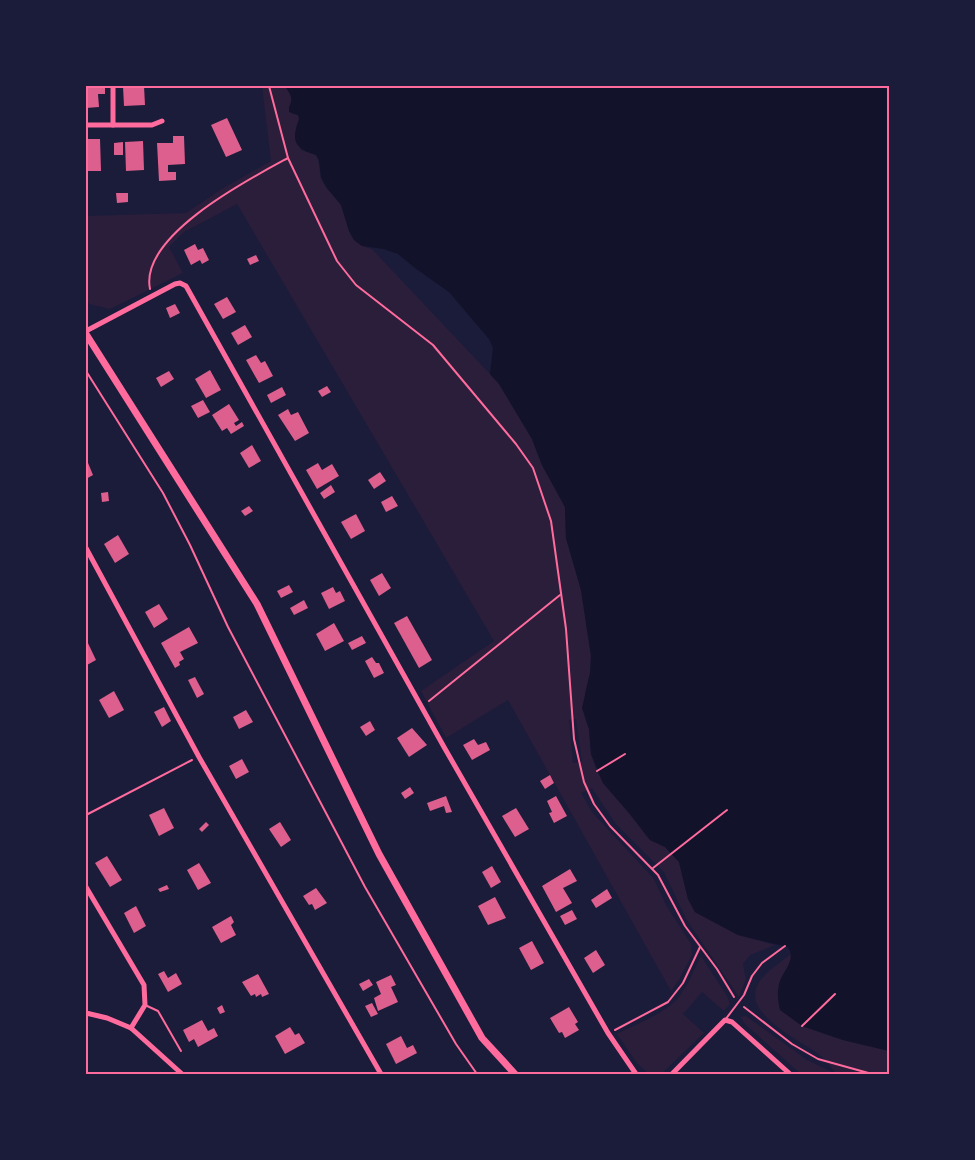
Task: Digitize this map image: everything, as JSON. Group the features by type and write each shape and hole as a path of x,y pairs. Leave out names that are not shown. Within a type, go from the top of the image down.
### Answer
{"street":[{"path":"113,86 113,125"},
{"path":"86,125 152,125 162,121"},
{"path":"515,1074 482,1038 379,854 257,604 86,333 151,295 175,284 180,283 191,292 608,1033 636,1074"},
{"path":"86,548 199,757 381,1074"},
{"path":"86,886 144,984 145,1005 131,1028"},
{"path":"86,1012 131,1028 182,1074"},
{"path":"672,1074 725,1020 732,1023 790,1074"}],"lane":[{"path":"725,1020 744,995 752,976 762,963 785,946"},
{"path":"145,1005 158,1011 181,1051"}],"path":[{"path":"269,86 288,158 337,261 345,273 356,285 433,345 516,444 533,468 551,521 566,629 574,739 584,782 594,804 610,826 653,868 685,926 717,969 738,1003 792,1044 818,1059 872,1074"},
{"path":"151,295 149,271 157,254 176,232 206,207 288,158"},
{"path":"86,371 163,493 228,627 365,887 456,1044 477,1074"},
{"path":"422,706 561,594"},
{"path":"597,771 626,754"},
{"path":"86,815 199,757"},
{"path":"653,868 727,810"},
{"path":"608,1033 668,1002 683,983 700,947"},
{"path":"802,1026 835,994"}],"shaded area":[{"path":"262,86 285,86 292,97 292,114 298,115 300,119 295,134 301,150 316,155 321,178 341,205 353,238 363,246 372,249 499,384 532,439 542,465 565,507 566,538 581,590 591,656 585,693 585,718 589,729 591,754 597,771 603,783 650,840 665,847 679,862 688,899 695,912 738,935 775,945 750,955 743,964 746,979 739,997 686,919 664,872 616,824 592,788 581,793 592,812 654,879 666,905 691,944 692,955 671,991 508,700 446,738 421,691 494,641 237,204 184,232 169,247 183,273 110,309 89,304 86,295 86,216 186,213 225,187 271,161","holes":["576,719 582,762 573,763 569,720"]},
{"path":"285,86 889,86 889,1051 843,1040 802,1026 780,1010 778,987 791,957 788,947 738,935 695,912 688,899 679,862 665,847 650,840 603,783 591,754 589,729 582,708 590,673 591,656 581,590 566,538 565,507 542,465 532,439 499,384 490,374 493,348 489,339 449,292 398,254 384,249 362,246 354,240 341,205 321,177 319,160 316,155 303,150 296,143 295,133 299,119 298,115 289,112 291,99"},
{"path":"792,953 788,967 802,1026 843,1040 889,1051 889,1074 836,1074 820,1055 783,1031 762,1012 756,1001 756,989 766,974"},
{"path":"701,956 730,1004 724,1011 702,992 683,1014 704,1033 661,1074 649,1074 637,1063 617,1034 658,1014 673,1003 685,988"},
{"path":"746,1016 807,1060 836,1074 801,1074 740,1017"}],"building":[{"path":"86,86 105,86 105,94 98,94 99,107 86,108"},
{"path":"123,86 144,86 145,105 124,106"},
{"path":"227,118 242,150 226,157 211,125"},
{"path":"173,136 184,136 185,164 168,165 168,172 176,172 176,180 159,181 157,143 173,143"},
{"path":"86,139 100,139 101,171 86,171"},
{"path":"143,141 144,170 126,171 125,142"},
{"path":"123,142 123,155 114,155 114,143"},
{"path":"116,193 128,193 128,202 117,203"},
{"path":"195,244 198,250 203,248 209,260 202,264 200,260 191,265 184,250"},
{"path":"256,255 259,261 250,265 247,259"},
{"path":"227,297 236,312 223,319 214,304"},
{"path":"175,304 180,313 170,318 166,308"},
{"path":"245,325 252,337 238,345 231,333"},
{"path":"256,355 261,363 265,361 273,376 259,383 246,360"},
{"path":"210,370 221,390 206,398 195,379"},
{"path":"169,371 174,379 161,387 156,378"},
{"path":"327,386 331,392 322,397 318,391"},
{"path":"282,387 286,395 271,403 267,395"},
{"path":"203,400 210,412 198,418 191,406"},
{"path":"229,404 239,420 234,423 236,426 242,422 244,426 231,434 227,428 222,431 212,415"},
{"path":"288,409 291,415 298,412 309,433 295,441 278,415"},
{"path":"252,445 261,461 249,468 240,453"},
{"path":"86,458 93,475 86,479"},
{"path":"318,463 322,470 332,464 339,476 317,489 306,470"},
{"path":"380,472 386,481 374,489 368,480"},
{"path":"331,485 335,492 324,499 320,493"},
{"path":"108,492 109,501 102,502 101,493"},
{"path":"392,496 398,506 386,512 381,502"},
{"path":"249,506 253,511 245,516 241,511"},
{"path":"356,514 365,531 351,539 341,522"},
{"path":"118,535 129,554 115,563 104,544"},
{"path":"382,573 391,588 379,596 370,580"},
{"path":"289,585 293,592 281,598 277,591"},
{"path":"333,587 336,593 340,591 345,601 329,609 321,593"},
{"path":"304,600 308,608 294,615 290,608"},
{"path":"159,604 168,619 154,628 145,612"},
{"path":"407,616 432,660 419,668 394,623"},
{"path":"334,623 344,641 325,651 316,634"},
{"path":"189,627 198,643 180,652 184,659 175,668 161,643"},
{"path":"362,636 366,643 352,650 348,643"},
{"path":"86,639 96,660 87,665 86,661"},
{"path":"372,657 376,663 379,663 384,673 374,678 365,661"},
{"path":"195,677 204,694 197,698 188,680"},
{"path":"114,691 124,710 109,718 99,700"},
{"path":"164,707 171,721 162,727 154,712"},
{"path":"246,710 253,722 239,729 233,717"},
{"path":"370,721 375,730 366,736 360,727"},
{"path":"412,728 427,745 409,757 397,738"},
{"path":"474,739 478,745 486,742 490,750 472,760 463,745"},
{"path":"242,759 249,772 236,779 229,766"},
{"path":"550,775 554,783 545,789 540,781"},
{"path":"410,787 414,793 405,799 401,793"},
{"path":"446,796 452,812 446,813 444,806 430,811 427,803"},
{"path":"556,796 567,816 554,823 547,801"},
{"path":"164,808 174,828 159,836 149,815"},
{"path":"516,808 529,829 515,837 502,816"},
{"path":"206,822 209,825 202,832 199,829"},
{"path":"280,822 291,840 281,847 269,829"},
{"path":"107,856 122,880 110,887 95,863"},
{"path":"199,863 211,883 198,890 187,870"},
{"path":"492,866 501,882 491,888 482,872"},
{"path":"570,869 577,881 563,888 572,903 556,912 542,886"},
{"path":"167,885 169,889 160,892 158,889"},
{"path":"316,888 327,903 315,910 303,896"},
{"path":"607,889 612,898 596,908 591,900"},
{"path":"495,897 506,918 488,925 478,906"},
{"path":"136,906 146,926 134,933 124,913"},
{"path":"572,910 577,919 565,925 560,916"},
{"path":"231,916 234,922 231,925 236,935 221,943 212,927"},
{"path":"532,941 544,963 531,970 519,948"},
{"path":"596,950 605,965 593,973 584,958"},
{"path":"164,971 168,978 176,973 182,984 168,992 158,974"},
{"path":"258,974 269,994 262,997 261,994 256,997 255,994 251,996 242,982"},
{"path":"391,975 396,985 391,987 398,1002 378,1011 374,998 381,994 376,982"},
{"path":"369,979 373,985 363,991 359,984"},
{"path":"372,1003 378,1014 371,1017 365,1006"},
{"path":"222,1005 225,1012 220,1014 217,1008"},
{"path":"569,1007 578,1022 575,1024 579,1030 565,1038 550,1018"},
{"path":"202,1020 208,1031 214,1028 218,1036 198,1047 194,1039 189,1042 183,1030"},
{"path":"290,1027 295,1035 299,1033 305,1043 285,1054 275,1036"},
{"path":"401,1036 407,1048 413,1045 417,1053 396,1064 386,1044"}]}
